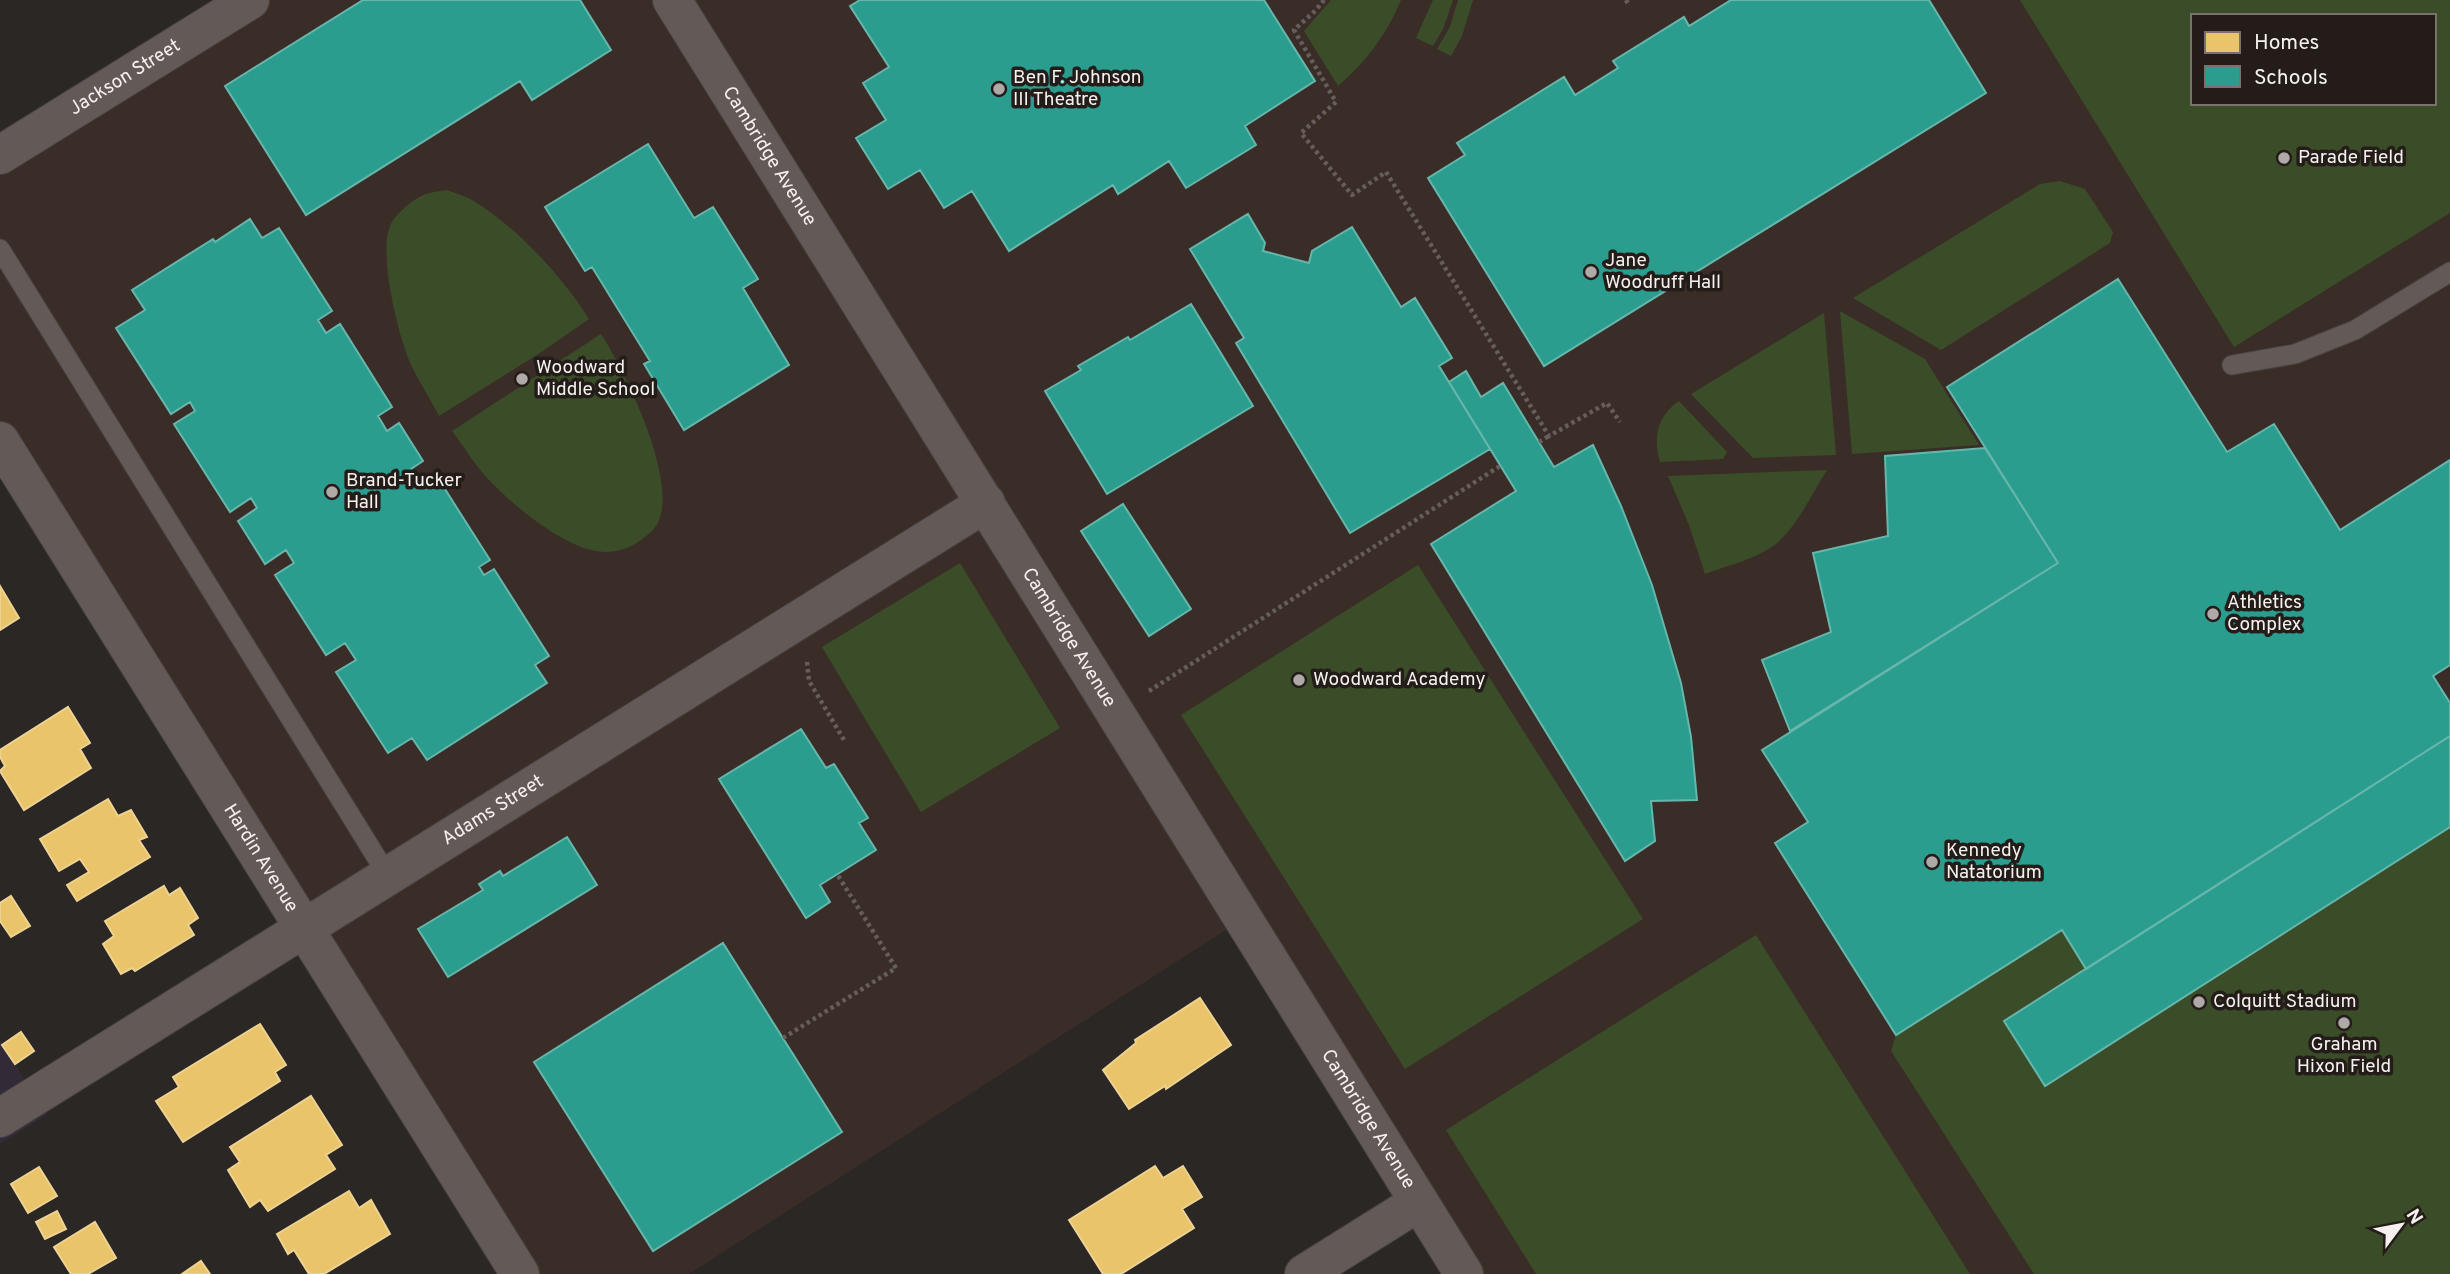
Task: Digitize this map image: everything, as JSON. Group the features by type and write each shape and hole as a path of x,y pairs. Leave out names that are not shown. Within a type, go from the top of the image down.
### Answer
{"street":[{"name":"Cambridge Avenue","path":"672,0 1464,1274"},
{"name":"Jackson Street","path":"0,155 242,2"},
{"name":"Hardin Avenue","path":"0,441 520,1274"},
{"name":"Adams Street","path":"0,1118 986,503"},
{"path":"1304,1274 1419,1202"}],"lane":[{"path":"0,249 388,876"},
{"path":"2232,365 2295,354 2355,331 2450,272"}],"path":[{"path":"1321,1 1294,30 1336,102 1301,133 1352,195 1386,172 1549,436"},
{"path":"1539,442 1607,403 1620,422"},
{"path":"1115,711 1500,466"},
{"path":"807,655 809,681 844,740"},
{"path":"783,1038 896,968 837,874"}],"shaded area":[{"name":"Woodward Academy","path":"249,0 2450,0 2450,1274 1464,1274 1243,919 689,1274 520,1274 0,441 0,155"},
{"path":"0,1040 47,1115 0,1144"}],"green space":[{"path":"1331,0 1401,0 1375,47 1338,86 1304,31"},
{"path":"1433,0 1453,0 1443,29 1433,46 1416,38"},
{"path":"1458,0 1473,0 1462,36 1451,56 1437,49 1450,27"},
{"name":"Parade Field","path":"2020,0 2450,0 2450,213 2234,347"},
{"path":"2060,181 2085,189 2113,232 2110,243 1941,350 1853,298 2040,184"},
{"path":"447,190 472,200 489,211 521,238 552,269 589,319 439,416 413,369 396,319 388,277 387,239 392,221 405,207 426,194"},
{"path":"1840,311 1925,359 1979,445 1852,454"},
{"path":"1824,313 1836,455 1753,458 1691,394"},
{"path":"601,334 634,396 653,448 663,495 661,514 650,533 633,545 610,552 595,551 560,537 527,514 487,478 452,431"},
{"path":"1679,401 1727,452 1723,459 1660,462 1657,436 1661,420"},
{"path":"1827,470 1798,518 1777,543 1752,557 1705,574 1689,525 1668,476"},
{"path":"960,563 1060,728 921,812 822,647"},
{"path":"1418,565 1643,919 1405,1069 1181,715"},
{"name":"Colquitt Stadium","path":"2450,737 2450,1274 2034,1274 1891,1051 1896,1035 2062,930 2086,968"},
{"path":"1756,935 1970,1274 1536,1274 1446,1130"}],"building: Homes":[{"path":"0,586 19,618 0,630"},
{"path":"68,707 90,743 80,749 91,768 24,810 0,771 5,766 0,750"},
{"path":"108,799 118,816 131,810 147,837 139,840 150,857 77,901 67,885 89,872 80,859 59,871 40,839"},
{"path":"164,886 169,895 180,888 198,918 188,925 194,935 135,971 132,968 121,974 103,944 114,936 105,921"},
{"path":"11,896 30,926 11,937 0,921 0,903"},
{"path":"1200,998 1231,1045 1166,1089 1165,1086 1129,1109 1103,1070 1136,1043 1135,1040"},
{"path":"260,1024 286,1065 275,1072 280,1081 183,1142 156,1101 179,1087 173,1077"},
{"path":"21,1032 34,1051 15,1064 2,1045"},
{"path":"311,1096 342,1145 326,1155 335,1169 268,1211 260,1200 250,1207 228,1170 240,1162 230,1147"},
{"path":"1155,1166 1163,1178 1183,1166 1202,1197 1182,1209 1194,1228 1121,1274 1103,1274 1069,1220"},
{"path":"39,1167 57,1196 28,1213 11,1184"},
{"path":"349,1191 359,1208 371,1200 390,1234 324,1274 309,1274 294,1250 288,1254 277,1234"},
{"path":"57,1211 66,1229 45,1239 36,1222"},
{"path":"95,1222 116,1258 88,1274 71,1274 54,1247"},
{"path":"201,1261 210,1274 182,1274"}],"building: Schools":[{"path":"363,0 580,0 611,50 532,100 520,81 306,215 225,86"},
{"path":"860,0 1264,0 1315,81 1245,126 1256,145 1186,188 1169,161 1118,194 1113,185 1009,251 972,191 944,208 920,170 888,189 856,138 886,120 863,83 889,67 850,6"},
{"name":"Jane Woodruff Hall","path":"1731,0 1929,0 1986,93 1544,366 1428,178 1465,155 1457,143 1564,77 1575,95 1618,68 1613,61 1684,17 1689,26"},
{"path":"648,144 694,218 713,207 758,279 743,288 789,365 684,430 644,364 650,361 592,267 585,271 545,207"},
{"path":"1248,214 1265,243 1263,251 1309,263 1312,251 1352,227 1401,307 1415,298 1452,358 1439,366 1490,449 1350,533 1236,343 1244,338 1190,249"},
{"name":"Brand-Tucker Hall","path":"250,219 262,238 279,228 332,311 318,320 326,333 340,324 392,407 378,416 387,431 399,423 423,461 411,469 421,485 436,475 490,560 479,567 484,575 494,569 549,656 535,665 547,683 427,760 412,738 388,753 336,672 356,660 345,643 326,655 275,575 294,563 286,550 265,564 238,521 257,508 251,498 230,512 174,424 195,411 190,402 171,414 116,328 145,310 132,290"},
{"name":"Athletics Complex","path":"2118,279 2227,452 2274,424 2340,530 2450,460 2450,665 2433,676 2450,703 2450,736 2086,969 2062,930 1896,1035 1775,843 1808,822 1762,750 2058,563 1947,387"},
{"path":"1191,304 1253,406 1107,494 1045,391 1081,370 1078,366 1128,337 1130,340"},
{"path":"1466,371 1481,397 1503,383 1554,467 1593,445 1621,506 1652,585 1681,683 1691,737 1697,800 1651,801 1655,841 1625,861 1431,544 1516,491 1449,382"},
{"path":"1985,448 2058,563 1790,731 1762,660 1831,632 1813,553 1888,536 1885,456"},
{"path":"1123,504 1191,609 1149,636 1081,531"},
{"path":"801,729 826,768 834,764 868,818 859,823 876,850 820,885 830,902 806,918 719,779"},
{"path":"2450,736 2450,827 2045,1086 2004,1021"},
{"path":"567,837 597,885 448,977 418,929 483,890 479,884 500,871 503,876"},
{"path":"723,943 842,1132 653,1251 534,1062"}],"place":[{"name":"Ben F. Johnson III Theatre","path":"999,89"},
{"name":"Parade Field","path":"2284,158"},
{"name":"Jane Woodruff Hall","path":"1591,272"},
{"name":"Woodward Middle School","path":"522,379"},
{"name":"Brand-Tucker Hall","path":"332,492"},
{"name":"Athletics Complex","path":"2213,614"},
{"name":"Woodward Academy","path":"1299,680"},
{"name":"Kennedy Natatorium","path":"1932,862"},
{"name":"Colquitt Stadium","path":"2199,1002"},
{"name":"Graham Hixon Field","path":"2344,1023"}]}
